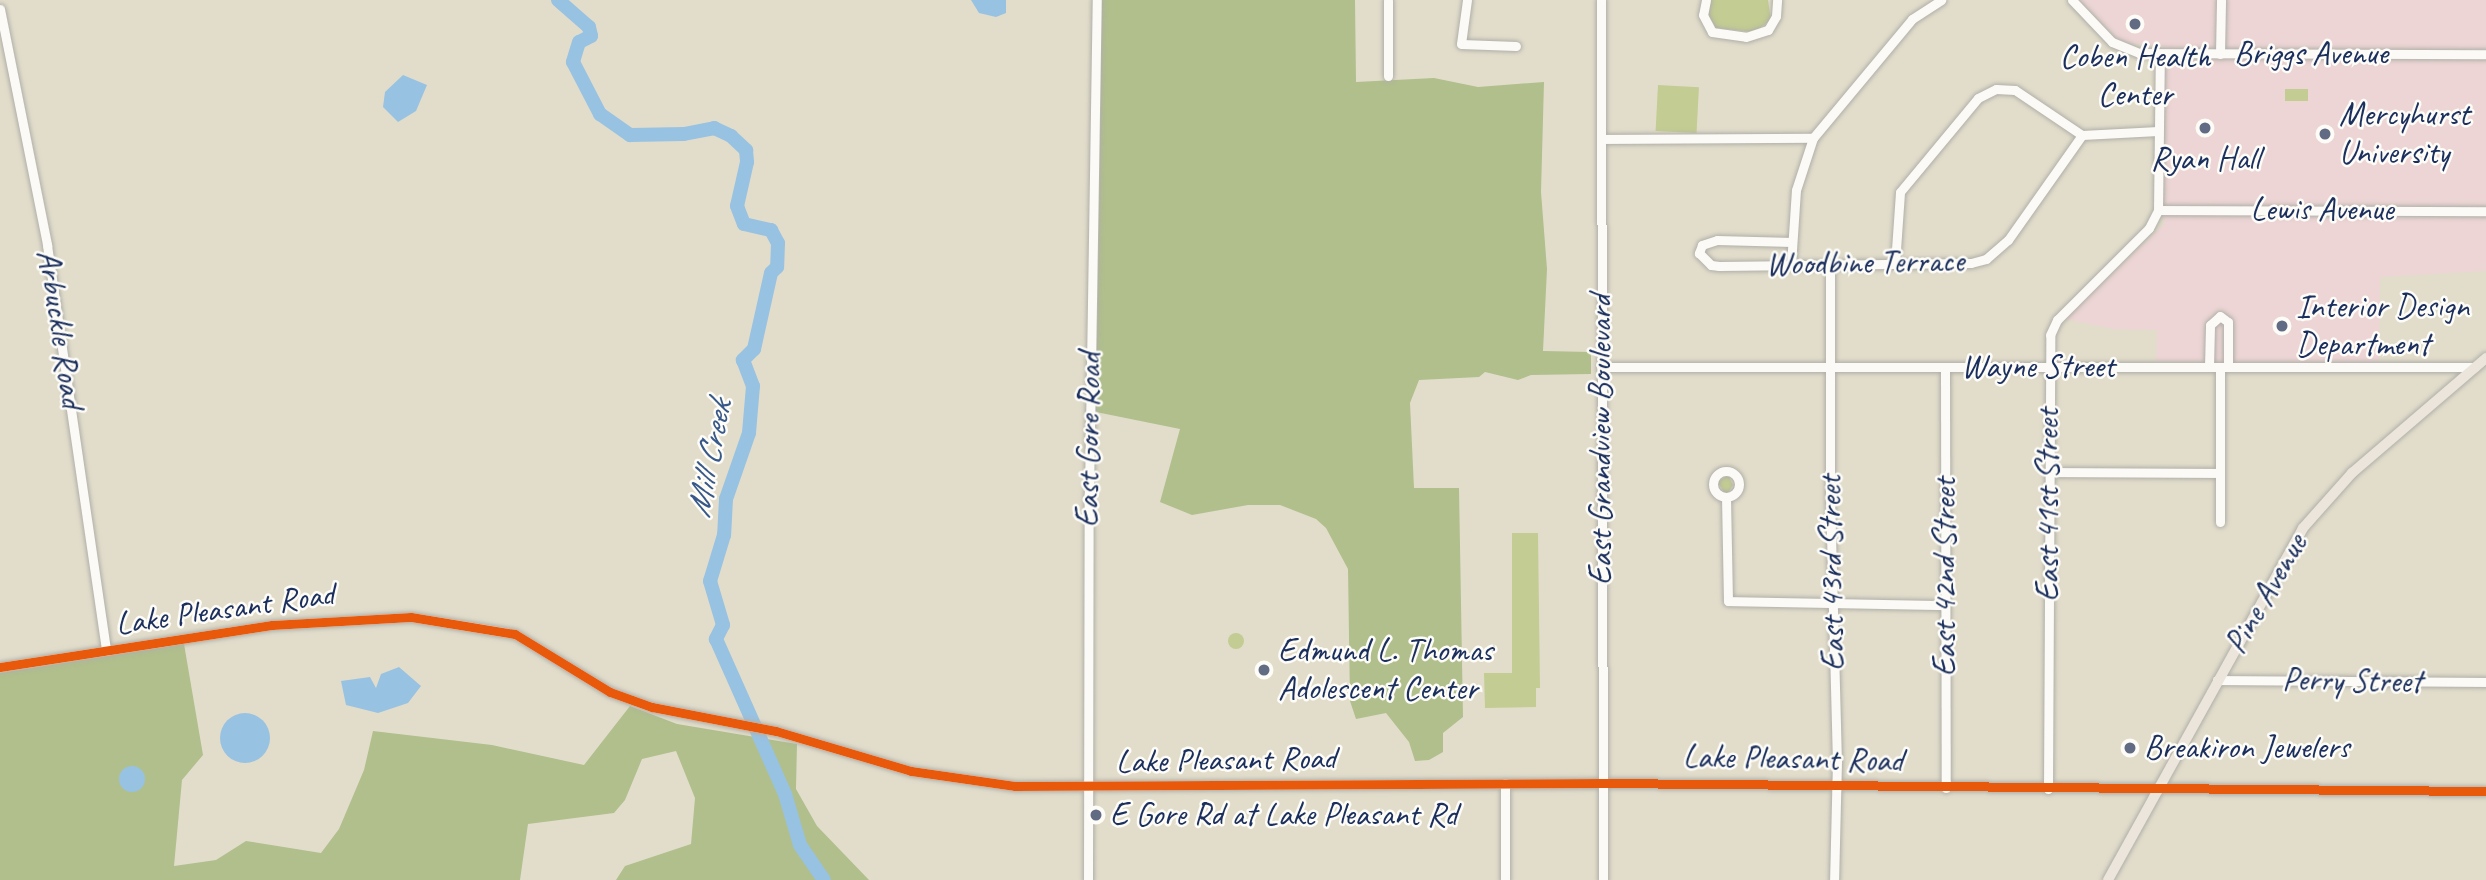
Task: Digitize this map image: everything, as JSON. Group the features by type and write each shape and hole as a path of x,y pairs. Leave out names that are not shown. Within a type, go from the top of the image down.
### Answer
{"main road":[{"name":"Pine Avenue","path":"2108,880 2281,562 2313,515 2352,473 2486,358"}],"street":[{"name":"East Gore Road","path":"1088,880 1097,0"},
{"path":"1388,0 1388,76"},
{"path":"1467,0 1461,44 1516,46"},
{"name":"East Grandview Boulevard","path":"1601,0 1603,880"},
{"path":"1706,0 1703,15 1710,29 1719,35 1746,37 1768,30 1777,0"},
{"path":"1791,265 1800,173 1813,138 1912,19 1941,0"},
{"name":"Briggs Avenue","path":"2071,0 2112,42 2138,52 2486,54"},
{"path":"2220,54 2221,0"},
{"name":"Arbuckle Road","path":"0,9 52,272 106,651"},
{"path":"2158,210 2160,54"},
{"path":"1895,264 1895,212 1900,192 1978,98 1996,89 2015,90 2082,135 2158,131"},
{"name":"Woodbine Terrace","path":"1792,242 1717,240 1699,249 1711,265 1971,264 1986,259 2008,240 2082,135"},
{"path":"1601,139 1813,138"},
{"name":"Lewis Avenue","path":"2158,210 2486,211"},
{"name":"East 41st Street","path":"2048,789 2048,367 2054,323 2149,228 2158,210"},
{"name":"East 43rd Street","path":"1830,266 1834,880"},
{"path":"2209,368 2210,325 2220,316 2228,322 2224,367 2220,522"},
{"name":"East 42nd Street","path":"1945,366 1946,788"},
{"name":"Wayne Street","path":"1601,367 2475,368"},
{"path":"2048,472 2220,473"},
{"path":"1726,496 1728,601 1945,604"},
{"name":"Lake Pleasant Road","path":"0,667 272,625 375,617 442,620 515,634 631,701 766,729 928,774 1016,786 1088,788 1602,783 2486,791"},
{"name":"Perry Street","path":"2217,680 2486,682"},
{"path":"1505,783 1505,880"}],"shaded area":[{"name":"Mercyhurst University","path":"2079,0 2486,0 2486,271 2380,277 2379,364 2156,362 2157,330 2113,329 2065,319 2164,224 2164,47 2120,42"}],"green space":[{"path":"1102,0 1355,0 1356,82 1434,78 1478,87 1544,82 1541,192 1547,269 1543,351 1591,352 1591,374 1531,375 1518,380 1485,372 1479,377 1419,380 1410,403 1414,488 1459,488 1463,717 1443,733 1443,752 1429,760 1415,761 1409,742 1386,713 1356,719 1350,701 1348,569 1326,528 1316,519 1280,505 1248,505 1192,515 1160,502 1180,429 1096,412"},
{"path":"1711,0 1768,0 1771,20 1754,32 1716,28 1708,15"},
{"path":"1658,85 1699,87 1697,133 1656,131"},
{"path":"2285,89 2308,89 2308,101 2285,101"},
{"path":"1728,475 1733,485 1726,496 1718,482"},
{"path":"1512,533 1538,533 1540,688 1536,688 1536,707 1485,708 1484,673 1512,673"},
{"path":"1233,633 1239,633 1244,641 1242,647 1233,649 1228,644 1228,638"},
{"path":"184,644 203,755 182,780 174,866 216,860 246,841 321,853 339,829 364,770 373,731 492,745 584,765 630,706 677,724 797,744 796,789 817,826 869,880 616,880 625,866 691,844 695,798 676,751 642,759 625,800 614,813 528,824 520,880 0,880 0,673"}],"water":[{"path":"971,0 1006,0 1006,13 996,17 979,13"},
{"path":"403,75 427,85 416,111 398,122 383,107 385,92"},
{"path":"399,667 421,686 408,703 378,713 346,705 341,681 370,677 376,688 381,674"},
{"path":"245,713 262,721 270,738 262,755 245,763 228,755 220,738 228,721"},
{"path":"132,766 141,770 145,779 141,788 132,792 123,788 119,779 123,770"}],"waterway":[{"name":"Mill Creek","path":"558,0 589,27 591,36 579,42 573,62 600,114 630,135 684,134 714,128 731,136 746,150 747,162 737,206 744,224 771,230 778,243 777,267 771,273 754,349 743,360 753,386 749,433 726,499 724,535 710,581 723,625 716,639 785,794 800,845 824,880"}],"cycle path":[{"path":"0,667 272,625 411,617 515,634 610,692 652,707 776,731 911,771 1015,786 1602,783 2486,791"}],"place":[{"name":"Coben Health Center","path":"2135,24"},
{"name":"Ryan Hall","path":"2205,128"},
{"name":"Mercyhurst University","path":"2325,134"},
{"name":"Interior Design Department","path":"2282,326"},
{"name":"Edmund L. Thomas Adolescent Center","path":"1264,670"},
{"name":"Breakiron Jewelers","path":"2130,748"},
{"name":"E Gore Rd at Lake Pleasant Rd","path":"1096,815"}]}
